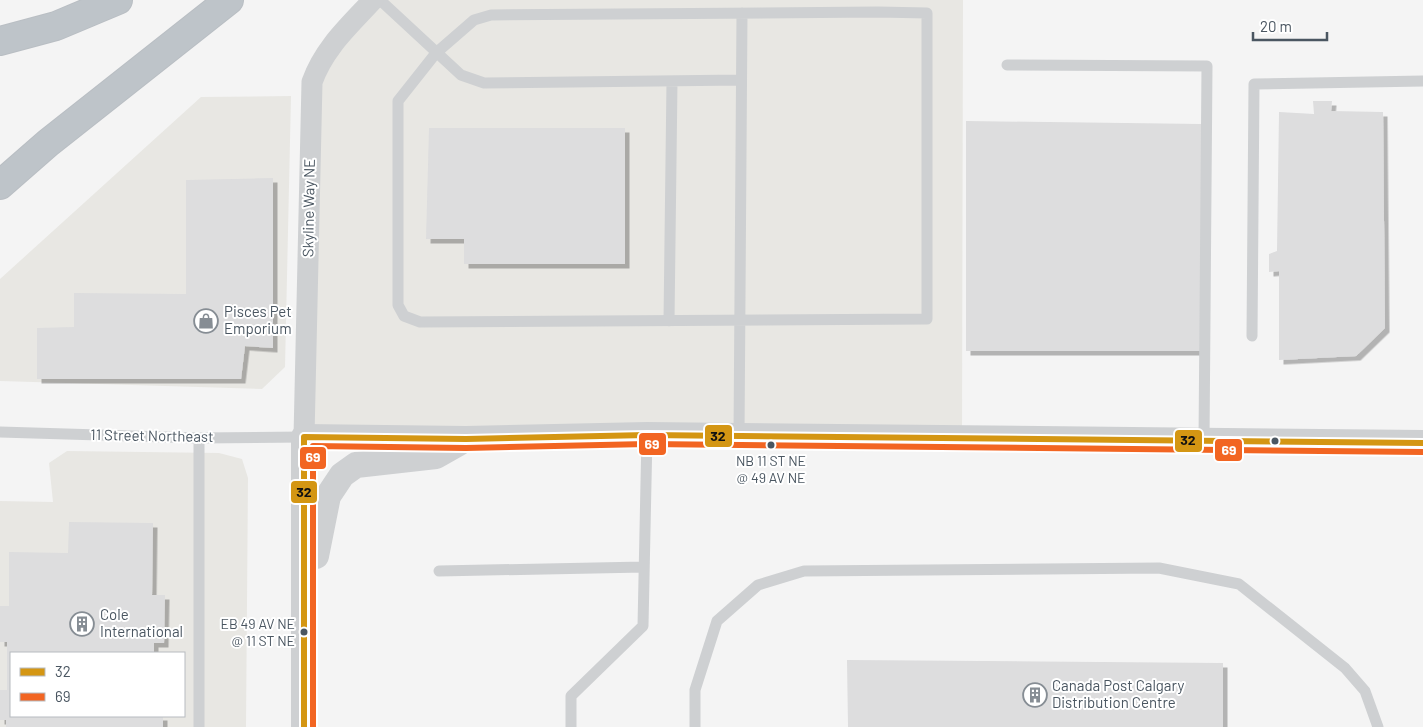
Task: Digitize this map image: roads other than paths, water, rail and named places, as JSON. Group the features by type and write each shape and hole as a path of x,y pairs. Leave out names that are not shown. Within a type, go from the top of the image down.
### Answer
{"highway":[{"path":"0,41 56,26 118,0"},
{"path":"0,185 48,142 229,0"}],"street":[{"name":"Skyline Way NE","path":"304,437 312,82 319,62 329,47 373,0"},
{"path":"304,727 304,437 466,439 647,435 1423,443"},
{"path":"304,624 328,496 342,475 356,465 436,456 466,439"}],"lane":[{"path":"380,0 436,54 461,75 484,83 742,80"},
{"path":"739,436 742,13"},
{"path":"927,13 926,319 420,322 404,316 398,305 398,101 436,54 474,20 491,15 927,13"},
{"path":"1007,65 1207,66 1204,441"},
{"path":"669,321 672,81"},
{"path":"1252,336 1254,84 1423,81"},
{"name":"11 Street Northeast","path":"0,432 199,438 304,437"},
{"path":"571,727 571,696 643,626 647,435"},
{"path":"199,438 199,727"},
{"path":"439,571 644,568"},
{"path":"695,727 695,690 717,620 758,585 804,570 1159,568 1239,584 1345,668 1365,691 1378,727"}],"place":[{"name":"Pisces Pet Emporium","path":"206,321"},
{"name":"NB 11 ST NE @ 49 AV NE","path":"771,445"},
{"name":"Cole International","path":"82,624"},
{"name":"EB 49 AV NE @ 11 ST NE","path":"304,632"},
{"name":"Canada Post Calgary Distribution Centre","path":"1035,695"}]}
